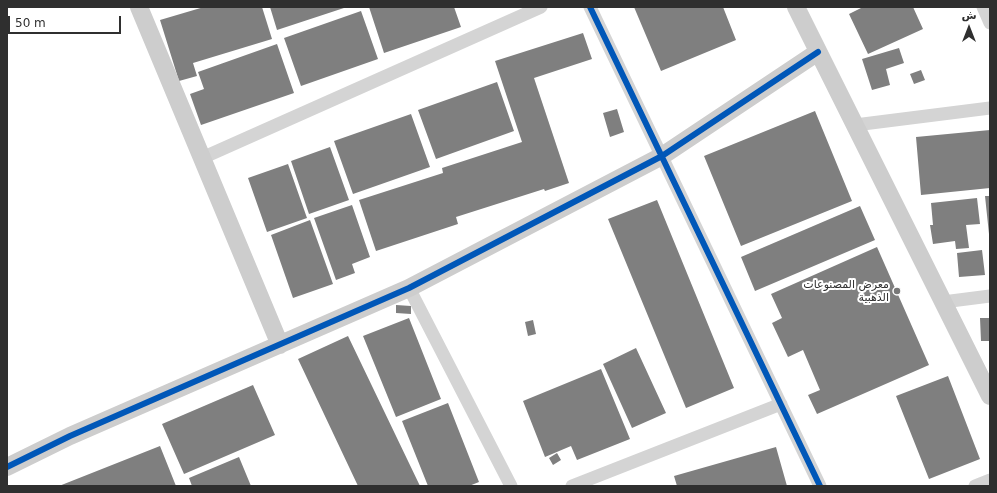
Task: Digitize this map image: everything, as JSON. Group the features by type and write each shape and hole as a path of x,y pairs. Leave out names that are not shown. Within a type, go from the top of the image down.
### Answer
{"street":[{"path":"138,7 280,345"},
{"path":"202,158 541,7"},
{"path":"590,7 820,486"},
{"path":"796,7 990,396"},
{"path":"983,7 990,23"},
{"path":"7,467 70,436 409,288 662,156 818,52"},
{"path":"855,125 990,108"},
{"path":"409,288 511,486"},
{"path":"943,302 990,296"},
{"path":"572,486 781,404"},
{"path":"975,486 990,480"}],"building":[{"path":"204,7 262,7 272,39 193,63 197,76 179,81 160,20"},
{"path":"270,7 347,7 277,30"},
{"path":"369,7 454,7 461,27 384,53"},
{"path":"634,7 723,7 736,40 661,71"},
{"path":"863,7 913,7 923,29 868,54 849,14"},
{"path":"361,11 378,59 301,86 284,38"},
{"path":"583,33 592,59 534,78 569,183 545,191 544,189 456,217 458,224 376,251 359,200 443,173 442,168 522,142 495,61"},
{"path":"277,44 294,93 201,125 190,94 204,89 198,72"},
{"path":"899,48 904,63 886,69 890,85 872,90 862,59"},
{"path":"921,70 925,80 914,84 910,74"},
{"path":"497,82 514,131 436,159 418,110"},
{"path":"617,109 624,132 610,137 603,113"},
{"path":"815,111 852,201 741,246 704,156"},
{"path":"411,114 430,167 353,194 334,141"},
{"path":"990,130 990,188 921,195 916,137"},
{"path":"330,147 349,200 309,214 291,161"},
{"path":"288,164 307,218 267,232 248,178"},
{"path":"985,196 990,196 989,234"},
{"path":"977,198 980,224 966,225 969,248 956,249 955,241 933,244 930,225 933,225 931,203"},
{"path":"657,200 734,388 686,408 608,219"},
{"path":"352,205 370,257 352,264 355,273 336,280 314,218"},
{"path":"860,206 875,240 755,291 741,257"},
{"path":"310,220 333,284 293,298 271,235"},
{"path":"877,247 929,365 817,414 808,395 820,390 803,350 788,357 772,323 782,318 771,294"},
{"path":"982,250 985,275 959,277 957,253"},
{"path":"396,305 411,306 411,314 396,313"},
{"path":"409,318 441,399 396,417 363,336"},
{"path":"980,318 990,318 990,341 981,341"},
{"path":"533,320 536,334 528,336 525,322"},
{"path":"348,336 420,486 358,486 298,359"},
{"path":"636,348 666,413 632,428 603,364"},
{"path":"601,369 630,439 577,460 571,446 545,457 523,401"},
{"path":"948,376 980,459 929,479 896,396"},
{"path":"253,385 275,435 184,474 162,424"},
{"path":"448,403 479,482 469,486 428,486 402,421"},
{"path":"160,446 176,486 59,486"},
{"path":"776,447 787,486 677,486 674,476"},
{"path":"557,453 561,460 553,465 549,458"},
{"path":"239,457 251,486 192,486 189,478"}],"cycle path":[{"path":"590,7 820,486"},
{"path":"7,467 70,436 409,288 662,156 818,52"}],"place":[{"name":"معرض المصنوعات الذهبية","path":"897,291"}]}
